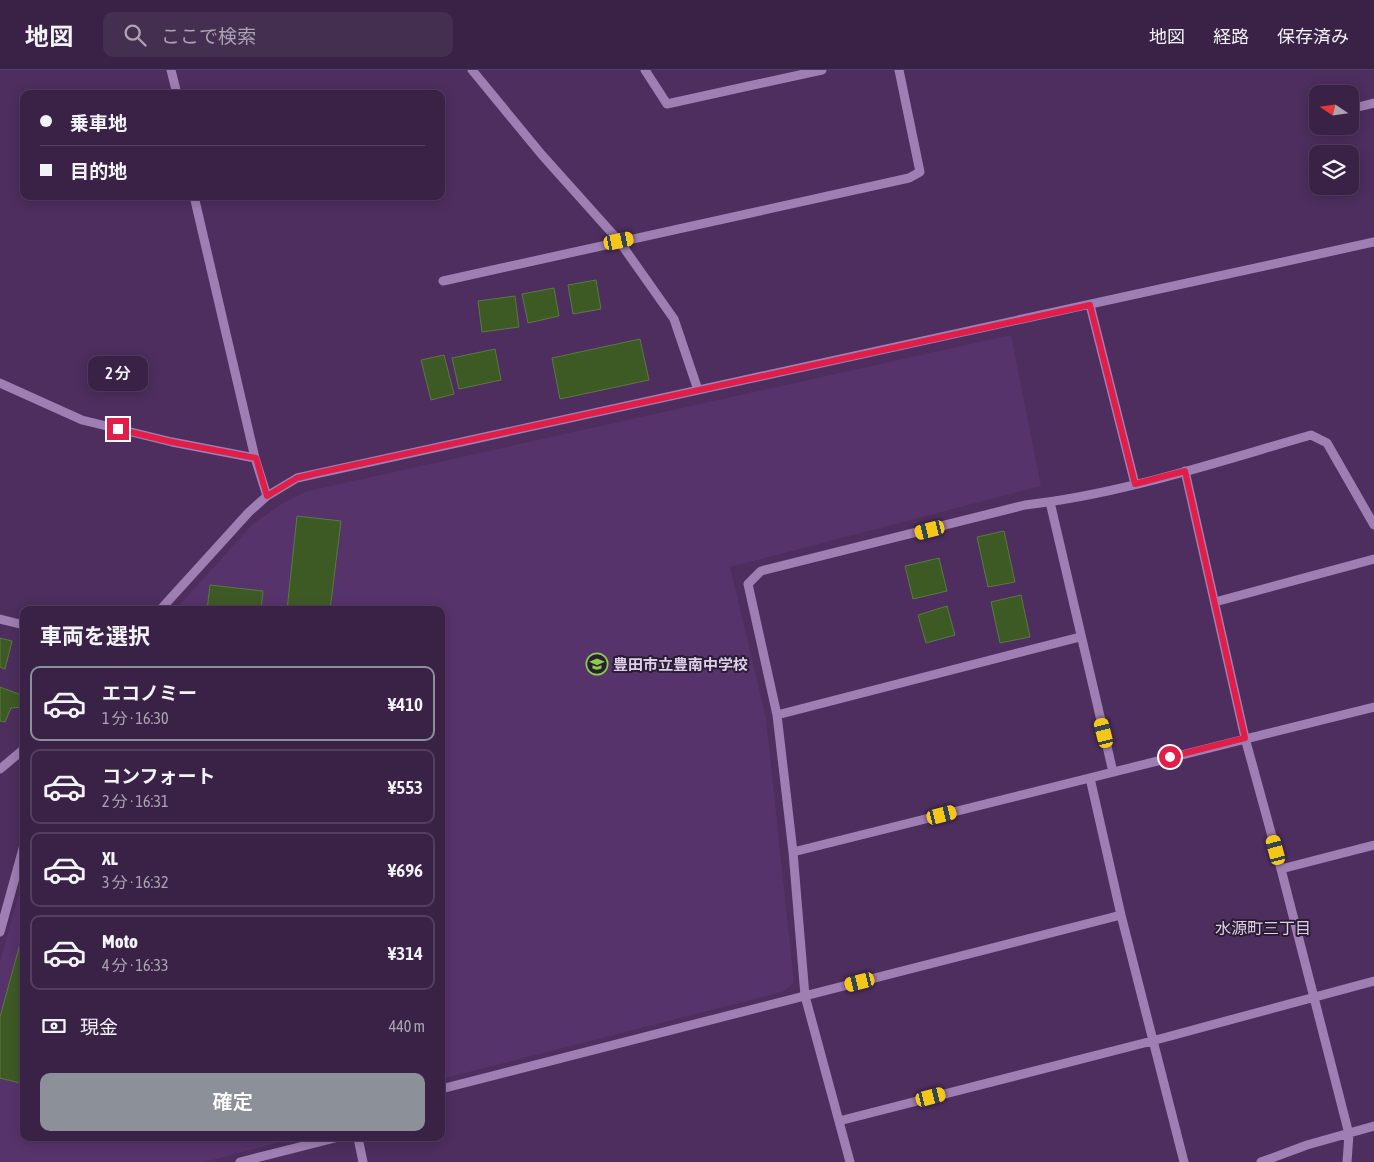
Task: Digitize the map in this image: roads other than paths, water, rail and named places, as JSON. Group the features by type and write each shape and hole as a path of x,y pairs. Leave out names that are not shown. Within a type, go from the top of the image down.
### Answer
{"street":[{"path":"171,70 176,90"},
{"path":"472,70 542,155 619,241 674,319 698,390"},
{"path":"645,70 667,104 822,70"},
{"path":"771,70 774,80"},
{"path":"443,281 909,178 920,172 899,70"},
{"path":"1359,107 1374,103"},
{"path":"195,200 256,458 267,496"},
{"path":"164,606 249,512 267,496 297,478 1374,242"},
{"path":"1090,305 1135,484"},
{"path":"0,384 82,420 172,442 256,458"},
{"path":"850,1162 805,996 793,852 778,715 748,584 761,572 1025,506 1135,484 1311,435 1327,442 1374,525"},
{"path":"1185,471 1245,738 1281,869 1349,1134 1347,1162"},
{"path":"1050,502 1113,772"},
{"path":"1215,602 1374,560"},
{"path":"0,619 20,623"},
{"path":"778,715 1080,637"},
{"path":"793,852 1374,707"},
{"path":"0,768 20,752"},
{"path":"1090,778 1121,915 1184,1162"},
{"path":"1281,869 1374,845"},
{"path":"0,932 20,860"},
{"path":"445,1088 1121,915"},
{"path":"839,1121 1314,999 1374,981"},
{"path":"1261,1162 1307,1145 1374,1126"},
{"path":"240,1162 323,1141"},
{"path":"359,1141 364,1162"}],"place":[{"name":"豊田市立豊南中学校","path":"597,664"}],"district":[{"name":"水源町三丁目","path":"1263,928"}]}
